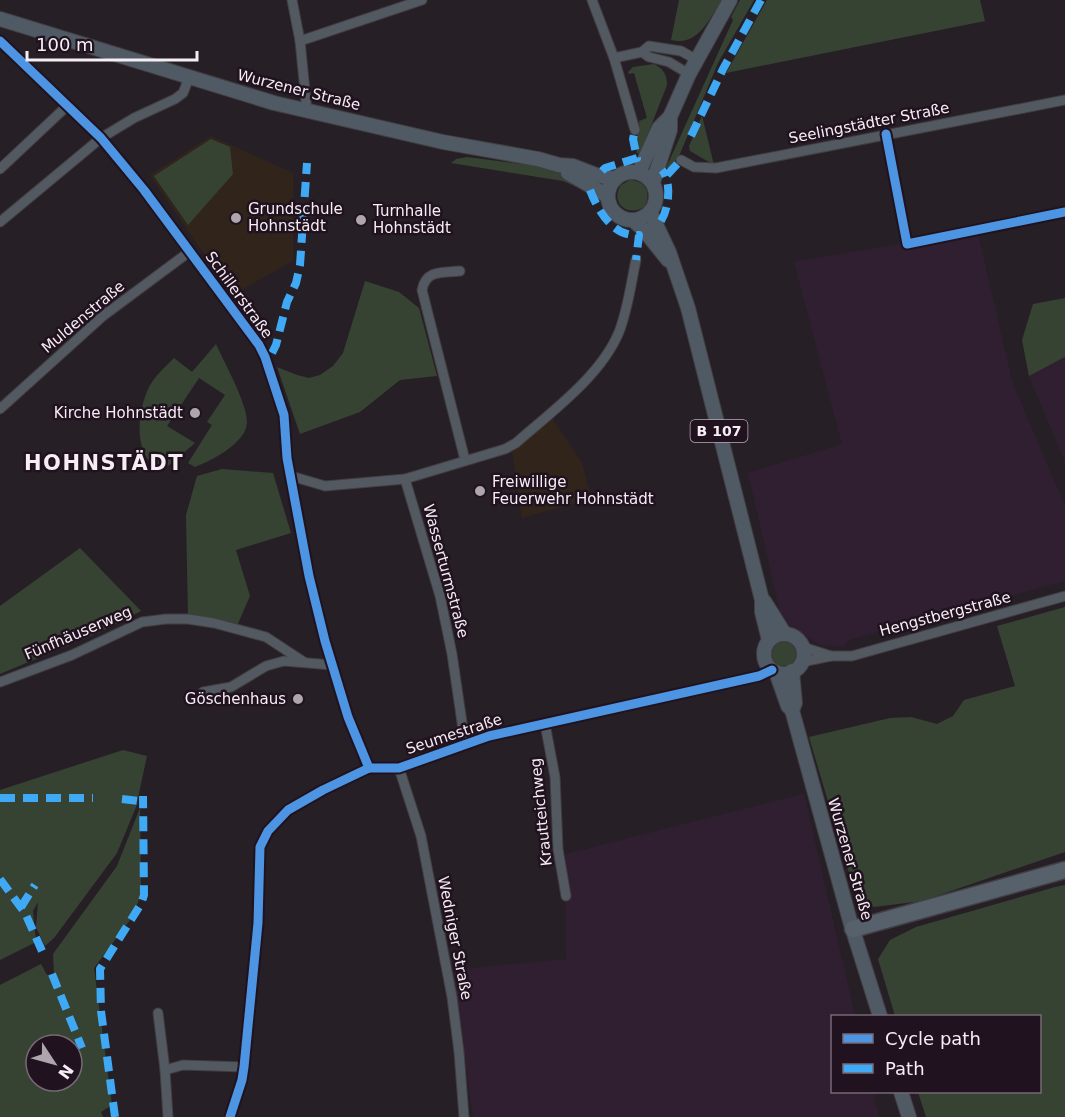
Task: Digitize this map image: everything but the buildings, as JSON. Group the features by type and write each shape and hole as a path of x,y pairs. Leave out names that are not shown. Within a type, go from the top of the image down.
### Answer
{"highway":[{"path":"853,929 1064,870"}],"main road":[{"path":"639,172 659,128 670,117 689,74 730,0"},
{"name":"Wurzener Straße","path":"0,19 189,78 308,111 443,142 573,166 615,179"},
{"path":"652,183 670,130 670,117"},
{"name":"Wurzener Straße","path":"560,165 608,196 609,205 614,212 620,218 633,220 672,264"},
{"path":"608,196 610,184 624,173 639,172 652,183 657,196 654,206 641,219 633,220"},
{"name":"Wurzener Straße","path":"650,212 669,252 688,308 762,600 762,612 769,640 764,656 766,663 774,671 788,706 792,710 879,1015"},
{"name":"Wurzener Straße","path":"762,600 784,633 795,638 802,647 797,667 795,703 792,710"},
{"path":"769,640 784,633"},
{"path":"774,671 786,673 797,667"},
{"path":"901,1093 909,1117"}],"street":[{"path":"292,0 300,41 308,111"},
{"path":"300,41 422,0"},
{"path":"592,0 614,58 635,130"},
{"name":"Schillerstraße","path":"0,41 102,138 144,190 259,345 284,415 287,458 309,576 332,665 348,717 369,768"},
{"path":"614,58 642,52 649,46 681,51 697,60"},
{"path":"642,52 649,57 669,62 689,74"},
{"path":"0,222 102,138 134,118 183,93 189,78"},
{"name":"Seelingstädter Straße","path":"681,160 694,167 716,168 1065,100"},
{"path":"0,169 67,106"},
{"name":"Muldenstraße","path":"0,409 103,316 189,252"},
{"path":"291,476 325,486 405,479 505,449 516,443 554,410 595,369 610,349 625,314 636,260"},
{"path":"460,271 429,275 424,280 422,290 465,460"},
{"name":"Wasserturmstraße","path":"405,479 440,596 452,654 465,743"},
{"name":"Hengstbergstraße","path":"802,647 831,656 852,656 1065,596"},
{"name":"Fünfhäuserweg","path":"0,682 72,655 142,622 166,619 188,619 266,637 304,662"},
{"name":"Hengstbergstraße","path":"797,667 831,656"},
{"name":"Fünfhäuserweg","path":"203,692 231,687 266,666 284,662 332,665"},
{"name":"Seumestraße","path":"230,1117 244,1067 258,923 260,847 263,839 281,817 299,803 369,768 399,768 489,736 752,678 774,671"},
{"name":"Krautteichweg","path":"545,724 555,777 558,849 566,896"},
{"name":"Wedniger Straße","path":"399,768 421,836 452,997 464,1117"},
{"path":"158,1013 168,1117"},
{"path":"165,1070 183,1065 244,1067"}],"shaded area":[{"name":"Grundschule Hohnstädt","path":"211,136 293,173 293,261 232,295 150,175"},
{"path":"978,234 1012,381 1065,506 1065,581 849,640 843,647 820,645 790,625 780,612 748,473 842,444 794,262 902,244 903,249"},
{"path":"1065,357 1065,462 1029,376"},
{"path":"552,418 582,463 591,499 522,518 512,450"},
{"path":"804,794 855,1015 831,1015 831,1093 873,1093 879,1117 473,1117 453,970 566,959 566,854"}],"green space":[{"path":"679,0 722,0 702,30 689,39 680,41 671,40"},
{"path":"740,0 754,0 718,63 679,156 669,168 666,168 733,20 731,17"},
{"path":"767,0 980,0 985,21 726,73"},
{"path":"654,64 664,73 667,85 640,154 637,153 638,145 635,138 640,132 639,121 647,118 634,73 629,74 628,72 633,67"},
{"path":"702,116 714,165 690,151 689,146"},
{"path":"211,139 230,147 233,174 188,225 154,176"},
{"path":"467,157 539,166 563,174 584,190 563,181 451,163 456,159"},
{"path":"630,180 644,186 647,193 644,207 637,210 626,209 617,197 621,185"},
{"path":"365,281 399,292 419,308 437,376 400,380 360,412 300,434 277,367 309,378 320,375 333,366 343,353"},
{"path":"1065,298 1065,357 1029,376 1022,340 1033,304"},
{"path":"216,344 244,406 247,423 245,431 234,444 218,456 195,467 188,463 212,425 207,422 225,395 199,378 167,426 195,443 162,471 152,464 146,455 140,433 142,409 149,387 174,358 192,372"},
{"path":"222,469 273,473 291,533 236,550 250,596 237,626 188,616 186,515 197,476"},
{"path":"80,548 141,611 100,632 0,674 0,606"},
{"path":"1065,607 1065,852 922,901 874,907 865,904 856,896 809,737 890,718 911,717 937,724 953,716 964,700 1015,686 997,626"},
{"path":"784,642 789,643 795,649 795,659 789,665 784,666 779,665 773,659 772,654 773,649 779,643"},
{"path":"123,750 147,756 136,807 117,853 54,938 45,946 36,927 38,902 33,911 36,942 0,960 0,790"},
{"path":"140,808 141,894 133,916 94,968 112,1105 101,1112 103,1117 0,1117 0,985 41,964 47,975 54,974 53,954 117,866"},
{"path":"1065,885 1065,1117 926,1117 918,1093 1041,1093 1041,1015 895,1015 878,959 890,940 916,927"}],"marked path":[{"path":"691,136 723,69 761,0"},
{"path":"602,171 637,158 633,139 635,130"},
{"path":"667,175 681,160"},
{"path":"272,353 300,265 307,163"},
{"path":"661,221 668,195 667,181 662,170"},
{"path":"590,190 608,222 622,232 639,235 636,260"},
{"path":"115,1117 101,1011 100,969 141,904 144,895 143,796"},
{"path":"0,798 93,798"},
{"path":"122,799 140,801"},
{"path":"0,879 25,913 42,951"},
{"path":"21,907 35,885"},
{"path":"52,974 76,1033"}],"cycle path":[{"path":"0,41 101,138 144,190 259,345 284,415 287,458 309,576 325,641 348,717 369,768"},
{"path":"886,134 907,244 1065,212"},
{"path":"230,1117 244,1067 258,923 260,847 268,831 288,810 369,768 399,768 489,736 759,676 772,670"}],"place":[{"name":"Grundschule Hohnstädt","path":"236,218"},
{"name":"Turnhalle Hohnstädt","path":"361,220"},
{"name":"Kirche Hohnstädt","path":"195,413"},
{"name":"Freiwillige Feuerwehr Hohnstädt","path":"480,491"},
{"name":"Göschenhaus","path":"298,699"}],"district":[{"name":"HOHNSTÄDT","path":"104,463"}]}
